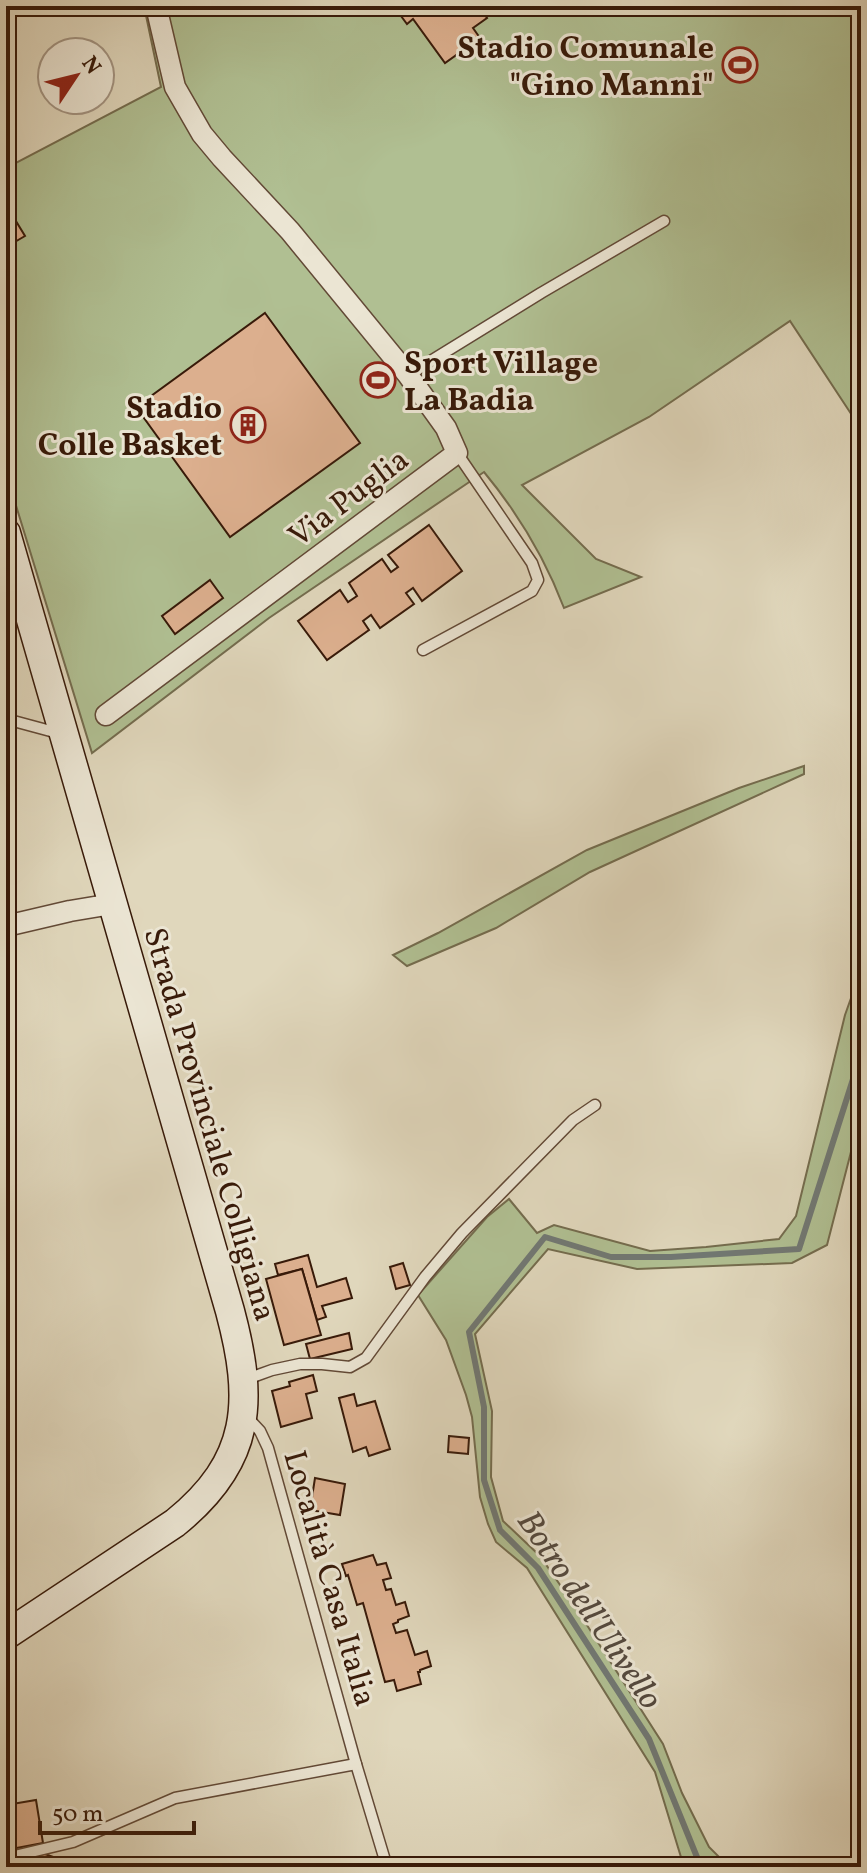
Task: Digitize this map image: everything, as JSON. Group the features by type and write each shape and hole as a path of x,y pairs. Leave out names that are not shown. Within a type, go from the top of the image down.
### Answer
{"main road":[{"name":"Strada Provinciale Colligiana","path":"6,533 16,585 63,734 230,1311 244,1380 239,1436 216,1483 198,1503 165,1529 6,1635"}],"street":[{"name":"Via Puglia","path":"106,715 457,453 441,420 408,375 290,231 202,134 175,87 156,6"},
{"path":"6,926 112,904"}],"lane":[{"path":"408,375 664,221"},
{"path":"423,650 532,591 538,580 532,563 457,453"},
{"path":"6,719 63,734"},
{"path":"244,1380 300,1364 350,1367 366,1358 425,1277 462,1233 573,1120 595,1105"},
{"name":"Località Casa Italia","path":"243,1414 260,1431 268,1448 387,1867"},
{"path":"6,1858 73,1842 175,1798 356,1764"}],"green space":[{"name":"Sport Village La Badia","path":"144,6 861,6 861,429 790,321 649,417 522,485 596,559 641,577 564,608 529,536 484,472 269,618 92,753 6,473 6,168 106,116 116,116 116,111 161,87"},
{"path":"804,766 804,774 590,872 496,928 407,966 393,955 587,850 739,788"},
{"path":"861,970 861,1113 827,1245 792,1263 637,1269 548,1249 475,1334 492,1411 491,1477 503,1521 540,1556 576,1608 663,1744 682,1793 709,1847 729,1867 684,1867 655,1772 527,1568 496,1542 480,1497 472,1417 466,1395 446,1340 418,1295 487,1217 509,1199 537,1233 554,1225 650,1251 779,1239 796,1216 845,1015"}],"building":[{"path":"414,6 458,6 461,9 478,6 487,18 473,28 480,38 445,63 413,19 407,24 401,16"},
{"path":"6,209 25,236 6,247"},
{"name":"Stadio Colle Basket","path":"265,313 360,443 230,537 136,407"},
{"path":"429,525 462,571 422,601 413,588 406,593 414,604 380,628 371,615 363,621 369,630 327,660 298,621 340,590 348,602 357,596 349,583 382,559 391,572 398,567 388,555"},
{"path":"210,580 223,598 175,634 162,616"},
{"path":"308,1255 317,1287 346,1278 352,1298 322,1306 326,1317 317,1320 302,1269 278,1275 275,1264"},
{"path":"403,1263 410,1285 396,1289 390,1267"},
{"path":"302,1269 321,1335 284,1345 266,1279"},
{"path":"349,1333 352,1349 310,1359 306,1344"},
{"path":"313,1375 317,1391 306,1394 312,1418 281,1427 272,1391"},
{"path":"354,1394 357,1406 375,1401 390,1449 369,1456 366,1447 353,1452 339,1398"},
{"path":"449,1436 469,1438 468,1454 448,1452"},
{"path":"315,1478 345,1484 340,1515 310,1510"},
{"path":"373,1555 377,1565 386,1563 391,1578 383,1580 386,1590 391,1589 396,1605 405,1602 409,1616 393,1624 396,1633 407,1630 415,1655 427,1651 431,1666 418,1672 421,1684 397,1691 394,1680 385,1682 363,1603 357,1605 342,1564"},
{"path":"36,1800 43,1843 6,1850 6,1805"},
{"path":"42,1853 65,1861 63,1867 37,1867"}],"waterway":[{"name":"Botro dell'Ulivello","path":"701,1867 649,1739 538,1568 500,1530 484,1480 484,1407 469,1332 545,1237 611,1257 671,1257 799,1249 861,1054"}],"place":[{"name":"Stadio Comunale \"Gino Manni\"","path":"740,65"},
{"name":"Sport Village La Badia","path":"378,380"},
{"name":"Stadio Colle Basket","path":"248,425"}]}
